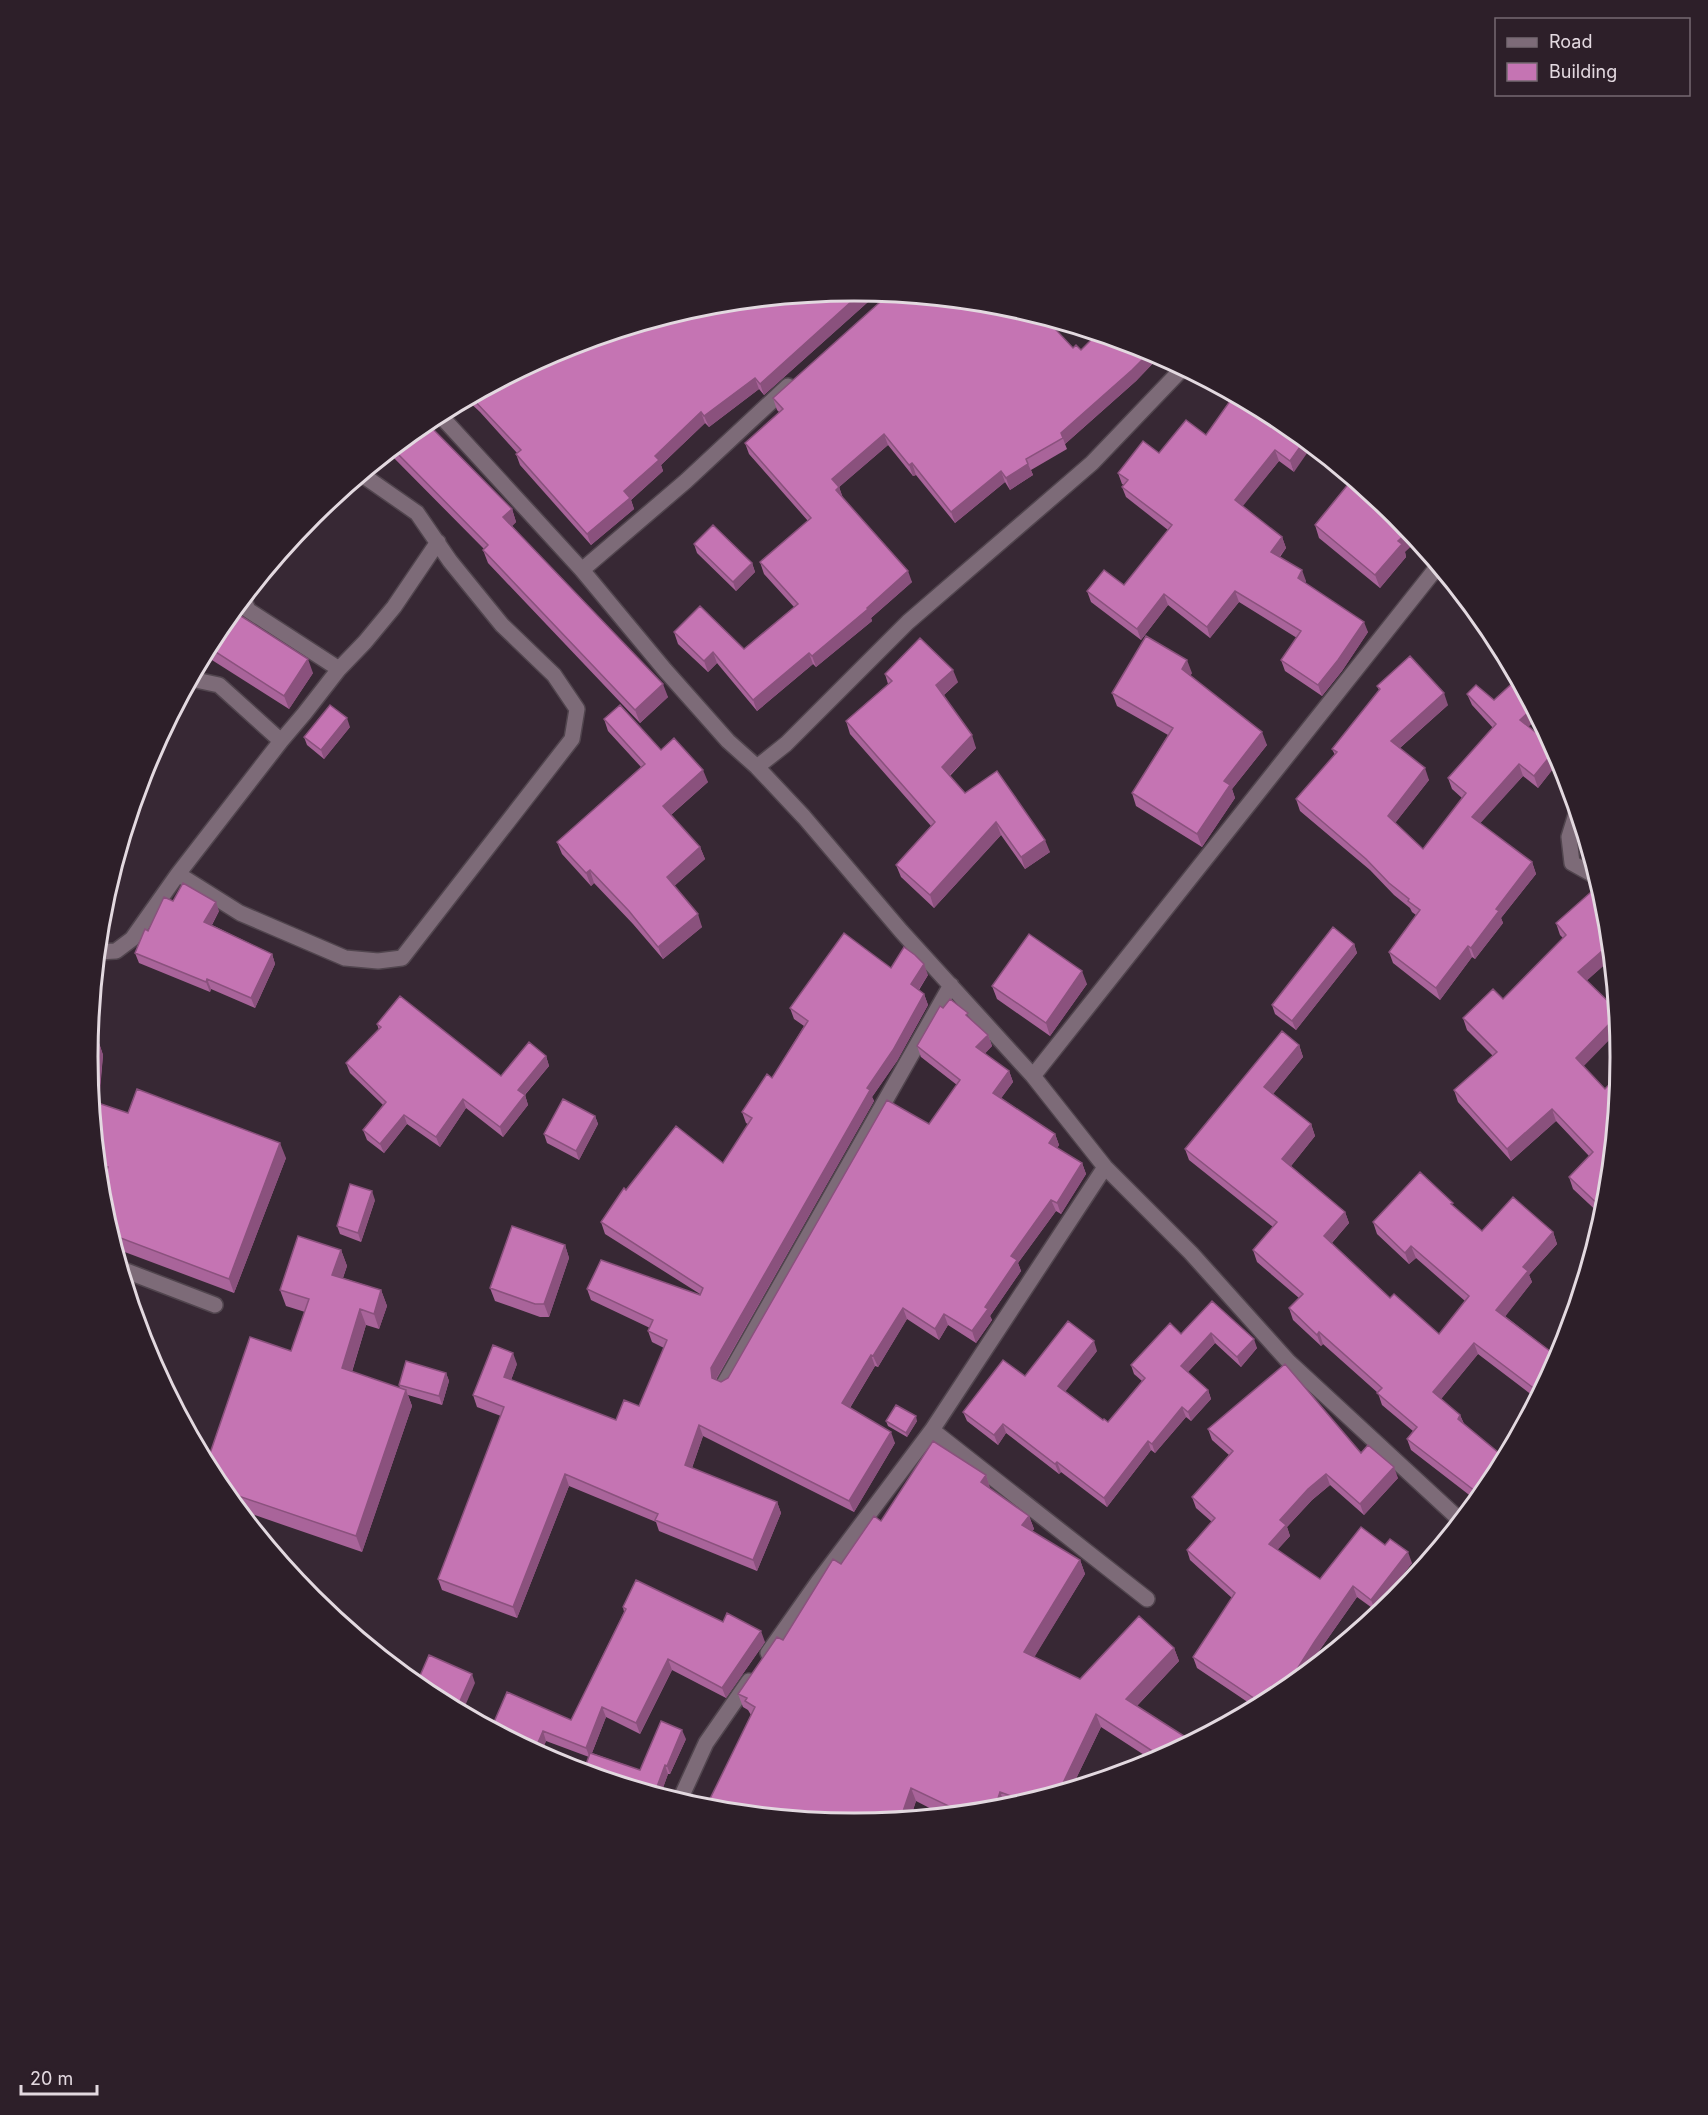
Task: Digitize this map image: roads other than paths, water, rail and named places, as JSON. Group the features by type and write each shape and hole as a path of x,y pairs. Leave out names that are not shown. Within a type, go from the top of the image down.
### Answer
{"street":[{"path":"757,767 786,744 908,622 1092,463 1177,374"},
{"path":"582,570 686,481 797,378"},
{"path":"445,421 582,570 665,670 728,741 757,767 804,817 901,931 1033,1076 1105,1167 1191,1253 1288,1361 1456,1516"},
{"path":"178,874 240,913 345,958 378,961 402,958 572,739 577,709 554,675 502,625 450,561 417,513 367,479"},
{"path":"105,952 116,951 132,939 178,874 281,741 339,669 394,607 438,542"},
{"path":"1033,1076 1433,572"},
{"path":"247,607 339,669"},
{"path":"198,681 219,685 281,741"},
{"path":"1573,824 1569,837 1572,863 1587,871"},
{"path":"724,1384 951,986"},
{"path":"683,1794 706,1743 818,1582 932,1430 1105,1167"},
{"path":"129,1272 215,1305"},
{"path":"932,1430 1147,1599"}]}
